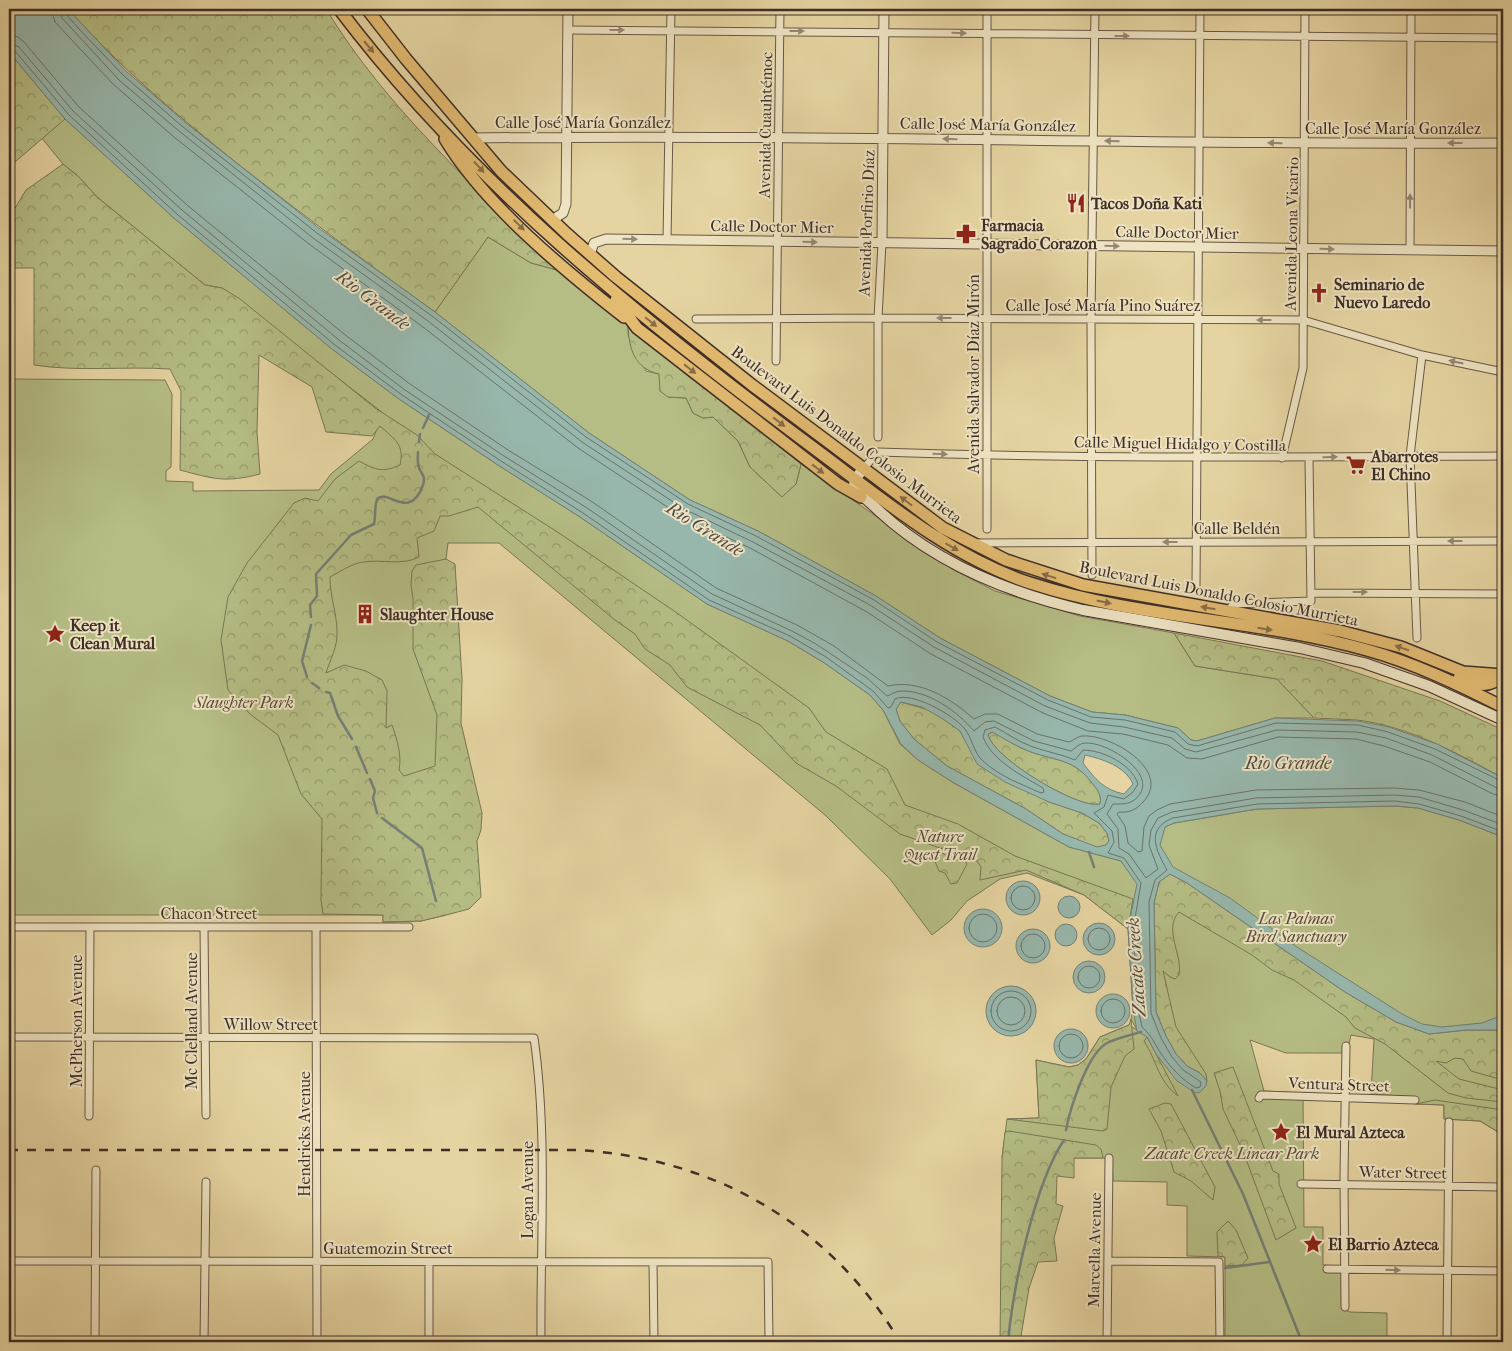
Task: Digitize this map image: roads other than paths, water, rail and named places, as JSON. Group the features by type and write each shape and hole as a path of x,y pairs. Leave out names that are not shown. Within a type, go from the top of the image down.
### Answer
{"highway":[{"name":"Boulevard Luis Donaldo Colosio Murrieta","path":"339,9 366,44 434,120 490,179 557,244 606,286 855,479 937,538 1006,574 1030,583 1127,606 1335,642 1370,650 1457,684 1503,706"},
{"name":"Boulevard Luis Donaldo Colosio Murrieta","path":"367,9 472,138 501,171 552,220 590,254 752,385 942,528 1028,569 1075,583 1340,631 1401,647 1463,672 1503,675"},
{"path":"434,120 456,157 489,196 550,254 637,328 838,484 861,497"},
{"path":"606,286 637,328"},
{"path":"1412,666 1427,666 1479,685 1493,683 1503,675"}],"main road":[{"path":"855,479 864,468"},
{"name":"Boulevard Luis Donaldo Colosio Murrieta","path":"855,479 854,486 861,497"},
{"path":"861,497 892,522 955,564 1027,595 1083,610 1308,650 1364,663 1429,686 1503,720"}],"street":[{"path":"552,220 563,213 566,204 568,9"},
{"path":"667,240 672,9"},
{"name":"Avenida Cuauhtémoc","path":"776,360 780,9"},
{"name":"Avenida Porfirio Díaz","path":"878,437 878,318 882,242 884,9"},
{"name":"Avenida Salvador Díaz Mirón","path":"986,529 987,9"},
{"path":"1092,575 1091,319 1095,9"},
{"path":"1196,588 1200,9"},
{"name":"Avenida Leona Vicario","path":"1282,458 1303,368 1306,9"},
{"path":"1410,250 1411,9"},
{"path":"568,30 1503,38"},
{"name":"Calle José María González","path":"472,138 669,136 883,137 1305,144 1503,143"},
{"name":"Calle Doctor Mier","path":"590,254 592,246 599,240 1503,251"},
{"name":"Calle José María Pino Suárez","path":"696,320 776,318 1303,320 1422,355 1503,372"},
{"path":"1417,638 1410,456 1422,355"},
{"name":"Calle Miguel Hidalgo y Costilla","path":"864,468 878,452 1282,458 1503,456"},
{"path":"1228,611 1234,604 1311,601 1309,458"},
{"name":"Calle Beldén","path":"970,543 1091,541 1503,541"},
{"path":"1311,593 1416,592 1503,594"},
{"name":"Hendricks Avenue","path":"316,926 318,1038 317,1342"},
{"name":"Chacon Street","path":"9,927 409,927"},
{"name":"McPherson Avenue","path":"89,1116 90,927"},
{"name":"Mc Clelland Avenue","path":"204,927 206,1115"},
{"name":"Willow Street","path":"9,1038 534,1038"},
{"name":"Logan Avenue","path":"534,1038 538,1077 541,1150 541,1342"},
{"path":"1345,1307 1346,1046"},
{"name":"Ventura Street","path":"1260,1097 1415,1100"},
{"path":"1447,1342 1449,1122"},
{"name":"Marcella Avenue","path":"1107,1342 1109,1158"},
{"path":"95,1342 96,1170"},
{"path":"204,1342 206,1182"},
{"name":"Water Street","path":"1302,1184 1503,1187"},
{"path":"1108,1261 1219,1262 1220,1342"},
{"name":"Guatemozin Street","path":"9,1262 768,1262 769,1342"},
{"path":"429,1262 429,1342"},
{"path":"653,1262 654,1342"},
{"path":"1327,1270 1503,1271"}],"water":[{"name":"Rio Grande","path":"9,9 68,9 126,71 186,123 320,229 435,312 589,433 690,500 758,531 876,596 940,638 1050,696 1092,712 1125,715 1178,728 1191,740 1197,741 1275,718 1358,721 1389,727 1437,744 1503,778 1503,837 1459,820 1418,808 1395,806 1257,809 1174,823 1165,827 1160,845 1173,867 1230,898 1297,947 1402,1014 1422,1024 1442,1027 1482,1023 1503,1015 1503,1030 1466,1030 1429,1034 1396,1022 1345,992 1187,883 1170,874 1159,882 1154,903 1156,1012 1176,1054 1187,1066 1200,1073 1207,1081 1206,1086 1199,1093 1194,1092 1177,1081 1156,1054 1147,1037 1137,1031 1133,1009 1128,929 1137,884 1121,861 1069,847 954,783 918,760 901,744 883,710 870,695 823,662 788,641 707,604 580,517 399,399 332,349 175,219 65,119 9,52","holes":["901,702 922,707 943,719 960,731 977,764 1005,782 1049,802 1082,813 1099,823 1107,833 1109,841 1106,845 1097,847 1063,834 1026,809 947,766 914,739 900,721 896,709","992,732 1026,750 1065,762 1079,769 1097,790 1100,795 1100,804 1089,804 1074,799 1037,780 1019,768 993,744 988,734","1085,755 1106,761 1125,772 1133,784 1124,794 1111,790 1096,779 1083,763"]},
{"path":"1023,881 1030,882 1035,886 1039,891 1039,905 1035,910 1030,914 1023,915 1016,914 1011,910 1007,905 1006,898 1007,891 1011,886 1016,882"},
{"path":"1069,896 1077,899 1080,907 1077,915 1069,918 1061,915 1058,907 1061,899"},
{"path":"983,909 990,910 996,915 1001,921 1001,935 996,941 990,946 983,947 976,946 970,941 965,935 964,928 965,921 970,915 976,910"},
{"path":"1099,923 1105,924 1110,928 1114,933 1114,945 1110,950 1105,954 1099,955 1093,954 1088,950 1084,945 1083,939 1084,933 1088,928 1093,924"},
{"path":"1066,924 1074,927 1077,935 1074,943 1066,946 1058,943 1055,935 1058,927"},
{"path":"1033,929 1040,930 1045,934 1049,939 1049,953 1045,958 1040,962 1033,963 1026,962 1021,958 1017,953 1016,946 1017,939 1021,934 1026,930"},
{"path":"1089,961 1095,962 1100,966 1104,971 1104,983 1100,988 1095,992 1089,993 1083,992 1078,988 1074,983 1073,977 1074,971 1078,966 1083,962"},
{"path":"1011,986 1021,988 1029,993 1034,1001 1036,1011 1034,1021 1029,1029 1021,1034 1011,1036 1001,1034 993,1029 988,1021 986,1011 988,1001 993,993 1001,988"},
{"path":"1113,994 1120,995 1125,999 1129,1004 1129,1018 1125,1023 1120,1027 1113,1028 1106,1027 1101,1023 1097,1018 1096,1011 1097,1004 1101,999 1106,995"},
{"path":"1071,1029 1078,1030 1083,1034 1087,1039 1087,1053 1083,1058 1078,1062 1071,1063 1064,1062 1059,1058 1055,1053 1054,1046 1055,1039 1059,1034 1064,1030"}],"waterway":[{"path":"423,428 429,415"},
{"path":"419,442 420,434"},
{"path":"311,617 310,605 317,596 316,574 351,535 374,524 378,498 383,497 406,503 418,496 424,480 418,466 418,452"},
{"path":"307,677 302,661 311,625"},
{"path":"312,683 319,688"},
{"path":"326,692 330,693 338,716 352,739"},
{"path":"356,747 367,773"},
{"path":"370,779 375,791 373,798 377,813"},
{"path":"382,818 422,848 436,901"},
{"path":"1089,852 1094,867"},
{"path":"1066,1130 1080,1083 1093,1058 1107,1043 1141,1032"},
{"name":"Zacate Creek","path":"1192,1090 1243,1194 1302,1342"},
{"path":"1008,1342 1020,1266 1034,1209 1053,1159 1064,1140"},
{"path":"1225,1268 1269,1262"}],"railway":[{"path":"9,1150 578,1150 628,1156 676,1167 721,1183 764,1205 803,1232 839,1263 872,1300 900,1342"}],"place":[{"name":"Tacos Doña Kati","path":"1076,203"},
{"name":"Farmacia Sagrado Corazon","path":"966,234"},
{"name":"Seminario de Nuevo Laredo","path":"1319,293"},
{"name":"Abarrotes El Chino","path":"1356,465"},
{"name":"Slaughter House","path":"365,614"},
{"name":"Keep it Clean Mural","path":"55,634"},
{"name":"El Mural Azteca","path":"1281,1132"},
{"name":"El Barrio Azteca","path":"1313,1244"}],"park label":[{"name":"Slaughter Park","path":"244,702"},
{"name":"Nature Quest Trail","path":"940,845"},
{"name":"Las Palmas Bird Sanctuary","path":"1296,927"},
{"name":"Zacate Creek Linear Park","path":"1232,1153"}]}
